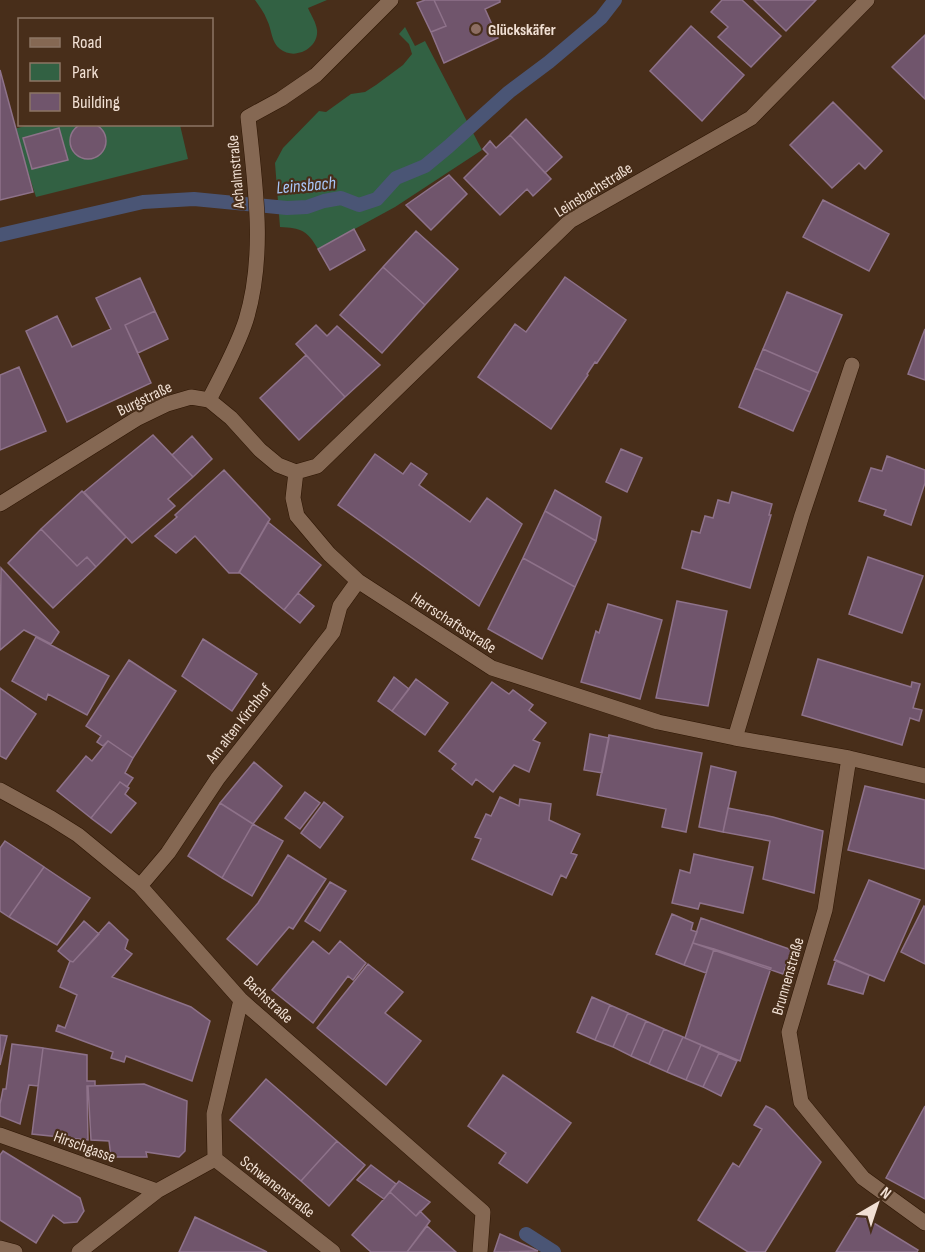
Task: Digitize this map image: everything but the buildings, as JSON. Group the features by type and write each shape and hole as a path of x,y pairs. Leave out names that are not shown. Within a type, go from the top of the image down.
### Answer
{"street":[{"name":"Achalmstraße","path":"209,400 232,355 246,319 255,271 256,199 248,117 281,99 316,75 391,0"},
{"name":"Leinsbachstraße","path":"296,472 316,466 570,221 751,118 867,0"},
{"path":"735,738 802,515 852,366"},
{"name":"Burgstraße","path":"0,504 138,418 167,404 191,397 209,400"},
{"path":"209,400 231,418 260,450 278,465 296,472"},
{"name":"Herrschaftsstraße","path":"296,472 293,498 297,516 329,554 358,581 492,668 658,722 849,758 925,776"},
{"name":"Am alten Kirchhof","path":"140,886 168,853 218,778 333,632 340,606 358,581"},
{"name":"Brunnenstraße","path":"849,758 825,910 789,1032 801,1102 863,1178 925,1223"},
{"name":"Bachstraße","path":"0,790 78,835 140,886 241,1000 483,1212 480,1252"},
{"name":"Schwanenstraße","path":"241,1000 214,1114 215,1160 333,1252"},
{"name":"Hirschgasse","path":"0,1135 157,1191"},
{"path":"79,1252 157,1191 215,1160"},
{"path":"0,1248 15,1252"}],"green space":[{"path":"255,0 327,0 308,8 317,30 314,42 305,51 299,53 292,54 280,49"},
{"path":"405,27 415,46 425,41 482,150 395,207 318,249 303,231 280,227 275,163 283,148 319,111 326,112 351,94 365,92 403,65 412,54 409,44 399,34"},
{"path":"25,126 180,126 188,159 36,197 14,129"}],"waterway":[{"name":"Leinsbach","path":"0,235 143,202 194,199 287,208 307,207 341,198 359,205 377,199 396,178 425,166 448,147 509,92 601,18 615,0"},
{"path":"526,1234 554,1252"}],"place":[{"name":"Glückskäfer","path":"476,29"}]}
